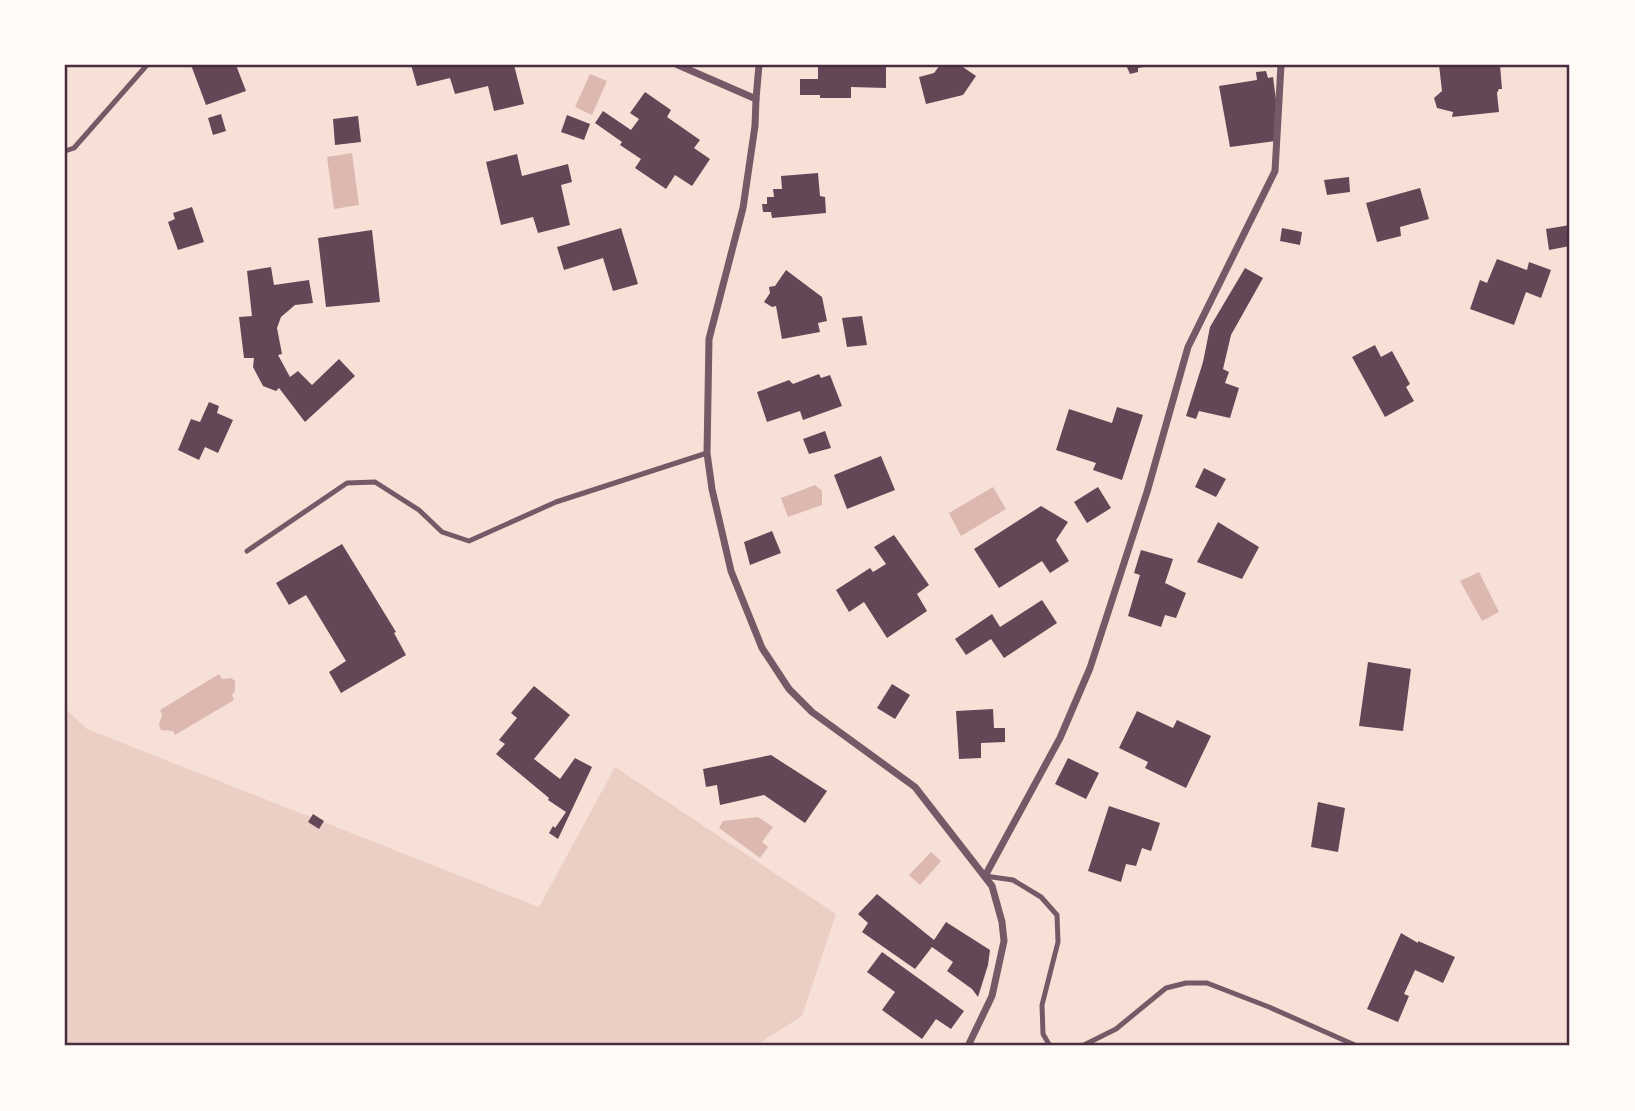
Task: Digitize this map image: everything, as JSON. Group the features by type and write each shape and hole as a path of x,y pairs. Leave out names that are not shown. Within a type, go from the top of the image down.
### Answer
{"street":[{"path":"678,65 756,99"},
{"path":"759,65 755,126 743,208 709,339 707,453 712,489 731,571 762,648 789,689 812,712 915,787 985,876 998,901 1004,941 992,996 968,1046"},
{"path":"985,876 1060,738 1090,668 1147,492 1188,346 1275,171 1281,65"}],"lane":[{"path":"65,151 74,148 147,65"},
{"path":"247,551 347,483 375,482 419,510 442,532 469,541 556,502 707,453"},
{"path":"985,876 1013,880 1041,897 1057,915 1058,942 1042,1005 1043,1034 1050,1046"},
{"path":"1083,1046 1116,1029 1166,988 1186,983 1207,983 1357,1046"}],"shaded area":[{"path":"590,74 607,81 592,115 575,107"},
{"path":"352,153 359,205 334,209 327,157"},
{"path":"815,485 822,491 822,505 788,517 781,498"},
{"path":"993,487 1006,509 961,536 949,513"},
{"path":"1479,572 1499,612 1482,621 1460,581"},
{"path":"219,674 222,679 231,678 235,681 232,695 234,700 175,735 173,731 161,730 160,710"},
{"path":"65,708 87,729 539,907 615,767 836,914 802,1016 755,1046 65,1046"},
{"path":"758,817 773,827 762,842 768,847 760,858 719,828 723,821"},
{"path":"931,852 941,861 920,885 909,875"}],"building":[{"path":"191,65 236,65 246,91 206,105"},
{"path":"411,65 514,65 524,104 494,111 488,86 455,94 450,78 417,86"},
{"path":"818,65 886,65 886,88 851,87 851,98 800,95 800,79 818,79"},
{"path":"940,65 960,65 976,76 963,95 926,104 919,77 934,73"},
{"path":"1126,65 1149,66 1138,68 1138,72 1130,74"},
{"path":"1439,65 1500,65 1502,89 1497,93 1499,112 1452,117 1453,112 1437,108 1434,98 1442,91"},
{"path":"1266,71 1268,78 1273,77 1276,141 1230,147 1219,86 1257,80 1256,72"},
{"path":"645,92 671,110 667,117 700,140 694,148 710,159 692,186 675,175 666,189 635,168 641,159 595,123 603,111 631,130 639,119 630,113"},
{"path":"221,114 226,131 213,135 208,118"},
{"path":"567,115 590,124 584,140 561,132"},
{"path":"358,116 361,142 335,145 333,119"},
{"path":"517,154 522,176 568,164 572,182 561,185 570,225 538,233 533,217 501,225 486,162"},
{"path":"818,173 820,196 825,197 826,213 772,218 771,212 763,212 762,204 767,204 767,197 774,197 773,189 782,189 781,176"},
{"path":"1349,177 1350,192 1327,195 1324,180"},
{"path":"1420,188 1429,219 1400,227 1401,236 1377,242 1366,203"},
{"path":"192,207 204,242 178,250 168,222 175,219 173,213"},
{"path":"1570,225 1570,246 1549,250 1546,229"},
{"path":"621,228 638,284 613,291 603,258 564,270 557,247"},
{"path":"1282,228 1302,232 1300,245 1280,241"},
{"path":"372,230 380,302 326,307 318,238"},
{"path":"1497,259 1527,270 1529,262 1551,270 1541,298 1526,292 1514,325 1470,309 1480,280 1487,283"},
{"path":"271,267 274,285 309,280 313,303 295,305 281,317 277,328 282,354 278,355 290,377 298,371 312,385 339,359 355,376 305,422 279,388 276,391 263,386 253,367 254,358 244,358 239,317 252,316 247,271"},
{"path":"1245,268 1263,278 1231,335 1223,369 1229,372 1225,383 1239,388 1230,418 1199,411 1196,419 1186,416 1203,362 1210,327"},
{"path":"786,270 822,297 827,321 818,323 820,332 782,339 776,306 772,307 764,302 770,293 769,287 775,286"},
{"path":"862,316 867,345 847,347 842,318"},
{"path":"1375,345 1381,357 1392,351 1410,384 1406,387 1414,401 1385,417 1352,357"},
{"path":"819,374 821,378 830,375 842,406 803,420 800,411 767,422 757,392 789,380 793,384"},
{"path":"209,402 219,406 217,413 233,420 218,453 205,447 199,460 178,450 191,419 200,422"},
{"path":"1117,407 1143,415 1122,480 1093,470 1096,463 1056,450 1069,409 1112,423"},
{"path":"825,431 831,448 809,454 803,439"},
{"path":"881,456 895,490 847,509 834,475"},
{"path":"1204,468 1226,479 1216,497 1195,487"},
{"path":"1098,487 1111,508 1087,523 1074,502"},
{"path":"1041,506 1068,522 1056,540 1069,561 1050,573 1042,561 999,588 974,549"},
{"path":"1218,522 1259,547 1242,579 1197,562"},
{"path":"772,531 781,553 750,565 744,542"},
{"path":"894,535 929,585 917,594 927,611 887,638 864,602 849,612 836,590 870,568 873,572 886,564 874,547"},
{"path":"342,544 396,632 394,633 406,655 341,693 329,672 346,661 306,595 289,605 276,583"},
{"path":"1141,550 1173,559 1165,583 1186,593 1176,618 1165,615 1161,627 1128,616 1140,575 1134,573"},
{"path":"1042,600 1057,623 1004,658 991,639 966,655 955,639 992,614 1000,627"},
{"path":"1368,662 1411,669 1403,731 1359,726"},
{"path":"892,684 910,695 895,719 877,708"},
{"path":"534,686 570,715 534,759 560,779 575,758 592,767 558,839 549,833 566,812 548,800 549,798 496,754 505,744 499,740 517,718 511,713"},
{"path":"993,709 994,728 1005,728 1005,742 981,743 981,758 959,759 956,711"},
{"path":"1137,711 1173,728 1177,720 1211,736 1186,788 1145,768 1148,762 1119,748"},
{"path":"771,755 827,791 805,823 764,795 720,805 717,785 706,787 703,769"},
{"path":"1068,758 1099,773 1086,799 1055,784"},
{"path":"1318,802 1345,808 1338,852 1311,847"},
{"path":"1109,806 1160,823 1151,851 1142,848 1136,866 1126,864 1121,882 1088,871"},
{"path":"313,814 324,821 319,829 308,822"},
{"path":"877,894 934,940 946,922 990,950 978,997 972,989 947,971 953,962 932,947 915,969 862,932 868,923 858,914"},
{"path":"1401,933 1418,943 1455,957 1443,983 1415,970 1404,994 1409,996 1398,1022 1367,1009"},
{"path":"882,952 964,1011 951,1029 936,1019 922,1039 882,1010 895,992 867,972"}]}
